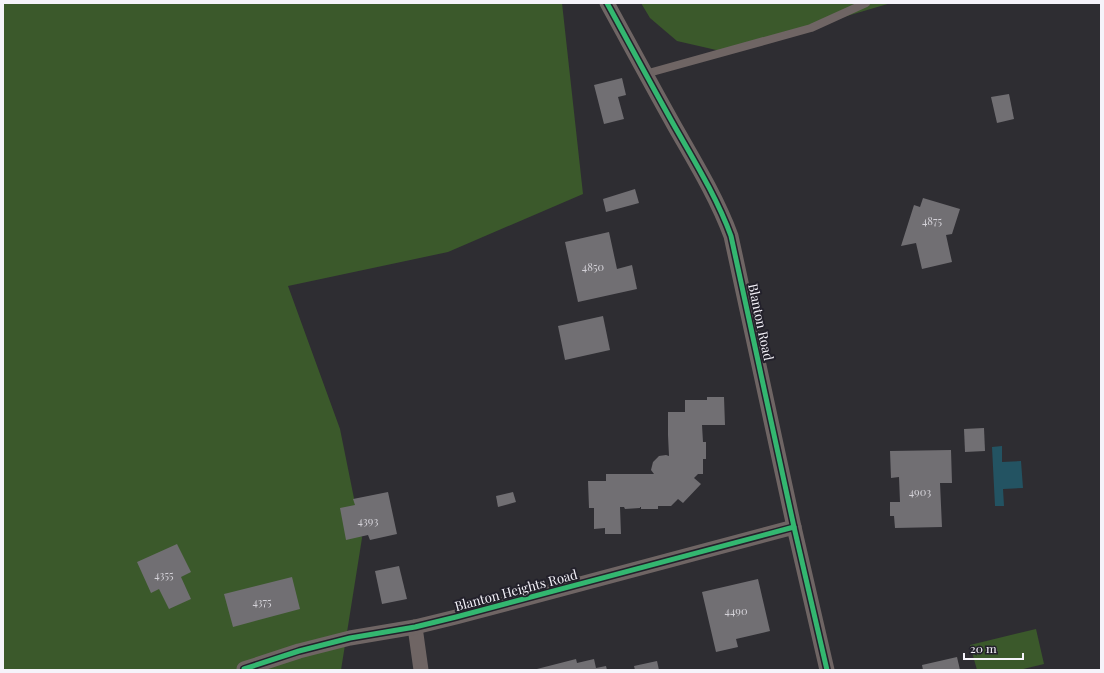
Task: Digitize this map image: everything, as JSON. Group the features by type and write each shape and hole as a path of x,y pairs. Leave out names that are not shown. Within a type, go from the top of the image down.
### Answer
{"street":[{"name":"Blanton Road","path":"608,3 645,74 724,216 731,236 794,527 827,670"},
{"name":"Blanton Heights Road","path":"244,669 299,651 343,640 415,627 464,615 794,527"},
{"path":"415,627 421,670"}],"lane":[{"path":"645,74 811,28 866,3"}],"green space":[{"path":"3,3 562,3 583,194 448,252 288,286 340,429 362,538 341,670 3,670"},
{"path":"641,3 891,3 725,52 677,41 650,18"},
{"path":"1036,629 1044,664 1019,670 977,670 970,645"}],"water":[{"path":"1002,446 1002,462 1021,461 1023,488 1003,489 1004,506 995,506 992,447"}],"building":[{"path":"622,78 626,95 618,97 624,119 604,124 594,85"},
{"path":"1009,94 1014,119 997,123 991,97"},
{"path":"635,189 639,203 606,212 603,199"},
{"path":"923,198 960,209 952,234 946,235 952,262 922,269 916,243 901,246 914,205 920,207"},
{"path":"609,232 617,269 632,265 637,289 578,302 565,242"},
{"path":"603,316 610,350 565,360 558,326"},
{"path":"707,397 724,397 725,425 702,425 703,442 706,442 706,459 703,459 703,474 698,474 694,478 701,484 683,503 678,499 671,506 658,506 658,509 641,509 640,507 625,509 624,507 620,507 621,534 605,534 605,528 594,529 594,508 589,508 588,481 606,481 606,474 654,474 651,470 653,462 659,456 669,456 668,412 685,412 685,400 707,400"},
{"path":"984,428 985,451 965,452 964,429"},
{"path":"951,450 952,483 940,483 942,527 895,528 894,516 890,516 890,502 900,502 899,477 891,478 890,451"},
{"path":"388,492 397,534 370,540 368,535 346,540 340,508 355,505 353,499"},
{"path":"513,492 516,502 498,507 496,496"},
{"path":"177,544 191,572 181,577 191,599 169,609 159,589 151,593 137,562"},
{"path":"399,566 407,599 382,604 375,571"},
{"path":"292,577 300,609 233,627 224,594"},
{"path":"758,579 770,631 736,639 738,647 716,652 702,592"},
{"path":"957,657 960,670 923,670 922,665"},
{"path":"576,659 577,663 594,659 596,668 606,666 607,670 533,670"},
{"path":"657,661 659,670 635,670 634,666"}],"cycle path":[{"path":"607,3 705,180 731,236 794,527 827,670"},
{"path":"244,669 299,651 350,638 415,627 456,617 794,527"}]}
